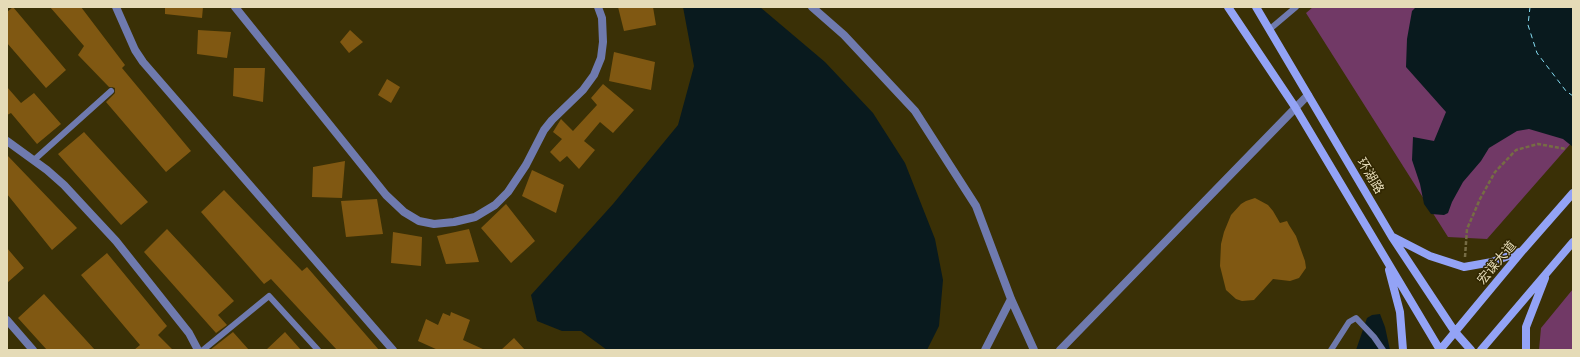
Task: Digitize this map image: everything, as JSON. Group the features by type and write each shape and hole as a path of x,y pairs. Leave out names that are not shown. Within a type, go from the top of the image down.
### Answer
{"main road":[{"path":"1228,7 1296,107 1440,350"},
{"name":"环湖路","path":"1256,7 1392,237 1455,332 1471,350"},
{"name":"宏谋大道","path":"1440,350 1523,250 1572,194"},
{"path":"1392,237 1430,256 1464,267 1492,262 1523,250"},
{"path":"1481,350 1573,242"},
{"path":"1386,259 1400,312 1403,350"},
{"path":"1526,350 1526,328 1547,272"}],"street":[{"path":"116,7 135,50 143,62 394,350"},
{"path":"235,7 386,195 404,212 419,221 434,224 454,222 475,217 495,205 508,192 526,165 544,130 552,120 583,90 594,75 601,58 603,42 602,18 598,7"},
{"path":"812,7 844,35 915,111 976,206 1011,299 1034,350"},
{"path":"1060,350 1308,95"},
{"path":"7,141 34,160 64,185 116,241 189,333 198,350"},
{"path":"985,350 1011,299"},
{"path":"7,320 33,350"}],"lane":[{"path":"1270,29 1296,7"},
{"path":"34,160 111,91"},
{"path":"203,350 269,296 318,350"},
{"path":"1331,350 1349,322 1356,318 1374,337 1383,350"}],"path":[{"path":"1464,267 1466,229 1495,172 1516,150 1538,144 1566,149"}],"shaded area":[{"path":"683,7 760,7 825,62 873,113 905,163 935,239 943,280 939,326 927,350 607,350 581,331 562,331 537,321 531,295 613,204 678,125 694,66"},
{"path":"1313,7 1573,7 1573,141 1487,239 1448,237 1306,13"},
{"path":"1416,7 1573,7 1573,147 1563,139 1529,129 1517,131 1489,148 1481,161 1463,182 1448,213 1444,215 1431,214 1424,204 1420,184 1412,160 1413,137 1434,141 1446,112 1406,67 1407,39 1412,11"},
{"path":"1573,289 1573,350 1539,350 1541,328"},
{"path":"1380,314 1385,327 1390,350 1356,350 1367,318 1372,315"}],"building":[{"path":"13,7 66,70 46,88 7,43 7,12"},
{"path":"50,7 81,7 125,65 122,68 191,151 166,172 106,102 115,93 115,88 109,87 78,55 84,46"},
{"path":"165,7 203,7 202,18 165,14"},
{"path":"618,7 653,7 656,25 624,31"},
{"path":"198,30 231,32 227,58 197,54"},
{"path":"350,30 363,42 349,53 340,42"},
{"path":"614,52 655,62 651,90 609,81"},
{"path":"234,68 265,68 263,102 233,96"},
{"path":"387,79 400,87 391,103 378,95"},
{"path":"603,84 634,110 613,133 600,122 584,141 595,150 579,169 567,156 560,162 550,152 562,139 553,132 561,119 573,131 597,105 591,98"},
{"path":"7,87 21,103 34,93 61,124 37,144 11,113 7,115"},
{"path":"84,132 148,202 121,225 58,154"},
{"path":"7,155 77,228 52,250 7,194"},
{"path":"345,161 342,198 312,197 313,167"},
{"path":"532,170 564,185 556,213 522,196"},
{"path":"224,190 302,271 307,267 379,350 337,350 271,279 264,284 201,212"},
{"path":"1255,198 1268,205 1280,223 1287,221 1296,236 1306,268 1299,278 1290,281 1273,279 1254,300 1242,301 1236,299 1226,290 1220,266 1221,244 1231,215 1241,204"},
{"path":"377,199 383,234 346,237 341,201"},
{"path":"506,204 535,241 511,263 481,228"},
{"path":"167,229 234,301 218,315 227,325 216,333 144,252"},
{"path":"469,229 479,262 446,264 437,236"},
{"path":"393,232 422,237 421,266 391,263"},
{"path":"7,248 24,268 7,283"},
{"path":"107,253 167,326 158,335 173,350 134,350 140,345 81,275"},
{"path":"44,294 95,350 47,350 18,318"},
{"path":"451,312 470,320 463,340 485,350 438,350 418,341 426,319 438,325 443,313 450,316"},
{"path":"233,332 249,350 210,350"},
{"path":"285,332 301,350 266,350"},
{"path":"514,338 525,350 501,350"}],"ferry route":[{"path":"1530,7 1528,25 1537,53 1566,91 1573,96"}]}
